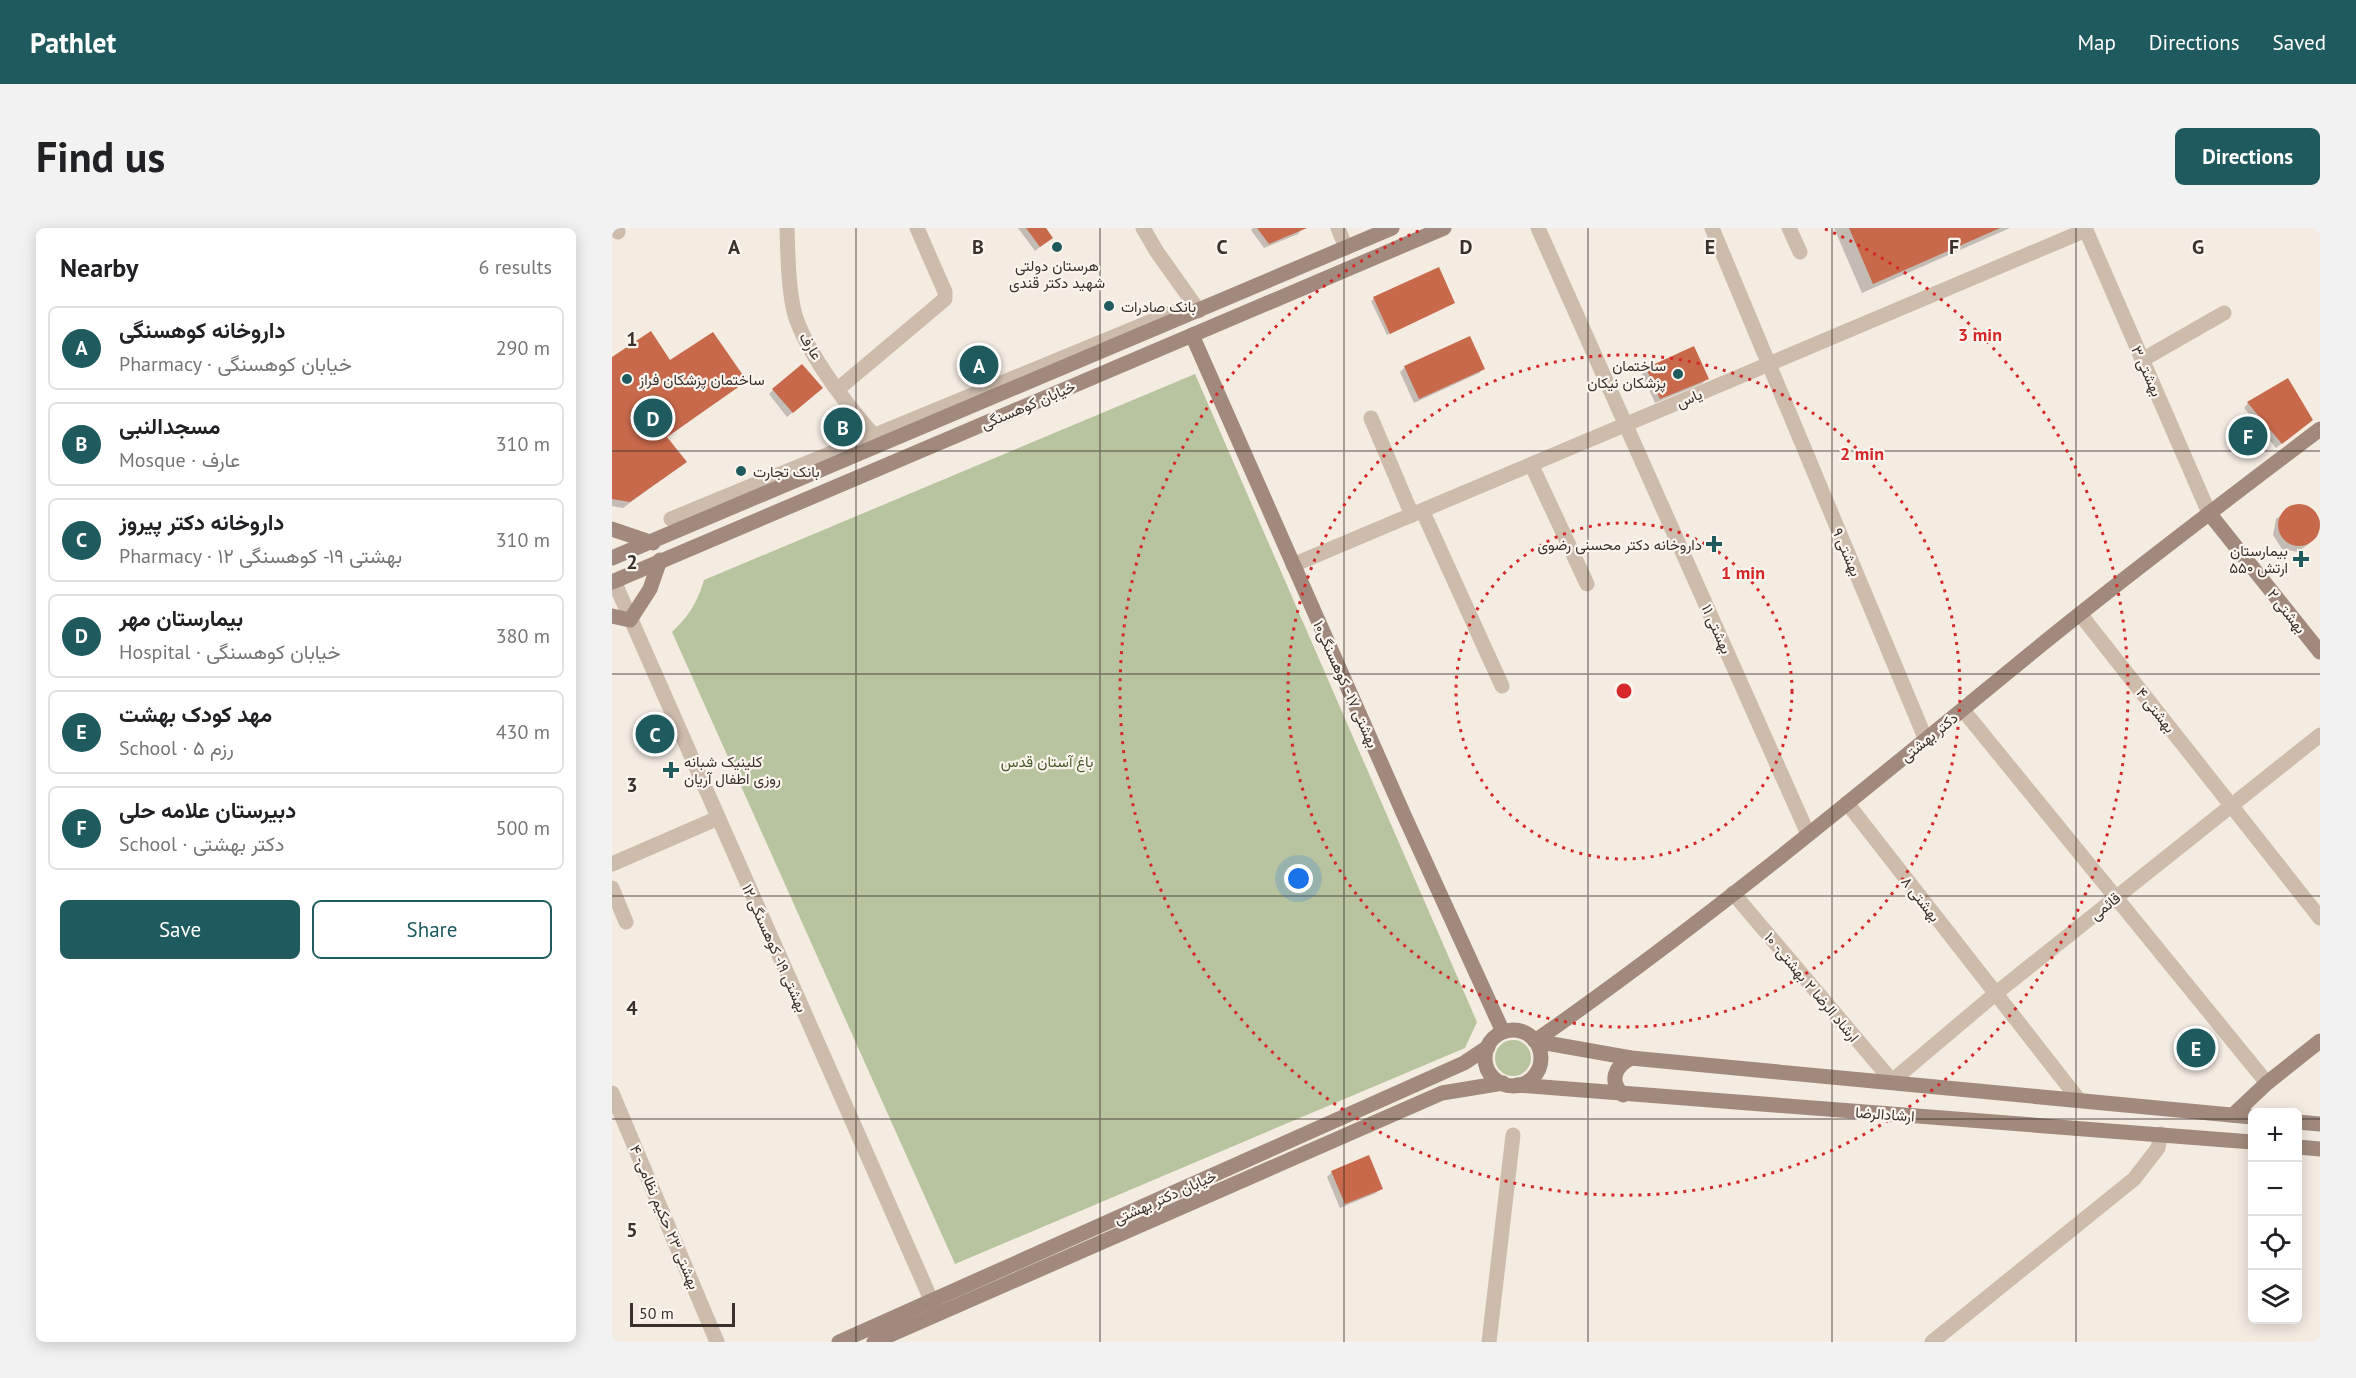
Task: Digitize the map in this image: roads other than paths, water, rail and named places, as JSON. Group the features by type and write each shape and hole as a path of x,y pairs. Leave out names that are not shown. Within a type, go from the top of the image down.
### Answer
{"street":[{"name":"عارف","path":"787,228 794,312 801,333 838,389 878,441"},
{"path":"838,389 945,299 945,292 917,228"},
{"path":"1143,228 1196,307"},
{"path":"1338,228 1346,248"},
{"name":"خیابان کوهسنگی","path":"612,558 652,543 878,441 1196,307 1392,228"},
{"name":"خیابان کوهسنگی","path":"613,580 1444,228"},
{"name":"بهشتی ۱۱","path":"1538,228 1808,834"},
{"name":"بهشتی ۹","path":"1712,228 1926,740"},
{"path":"1789,228 1800,252"},
{"name":"یاس","path":"1293,566 2085,229"},
{"name":"بهشتی ۳","path":"2085,229 2209,513"},
{"path":"2142,360 2224,313"},
{"name":"بهشتی ۱۷ - کوهسنگی۱۰","path":"1192,335 1293,566 1503,1032"},
{"path":"1371,418 1502,686"},
{"name":"دکتر بهشتی","path":"1535,1041 1808,834 2080,614 2320,429"},
{"path":"671,519 878,441"},
{"path":"1532,466 1587,584"},
{"name":"بهشتی ۲","path":"2209,513 2320,652"},
{"path":"612,529 652,543"},
{"path":"612,616 630,620 650,589 660,560"},
{"name":"بهشتی ۱۹- کوهسنگی ۱۲","path":"613,580 935,1307"},
{"name":"بهشتی ۴","path":"2080,614 2320,918"},
{"path":"1963,710 2267,1083"},
{"name":"قائمی","path":"1892,1081 1995,994 2320,735"},
{"name":"بهشتی ۸","path":"1847,803 2079,1100"},
{"path":"612,864 718,818"},
{"path":"612,888 626,922"},
{"name":"ارشاد الرضا ۲ بهشتی- ۱۰","path":"1732,893 1892,1081"},
{"path":"1503,1032 1524,1032 1535,1041 1541,1054 1539,1068 1530,1080 1510,1084 1488,1069 1488,1047 1503,1032"},
{"path":"1535,1041 1631,1058 2248,1116"},
{"path":"2233,1115 2267,1083 2320,1041"},
{"name":"خیابان دکتر بهشتی","path":"874,1342 935,1307 1464,1063 1488,1047"},
{"path":"1623,1095 1617,1089 1614,1080 1616,1070 1631,1058"},
{"name":"خیابان دکتر بهشتی","path":"839,1342 935,1307 1442,1093 1510,1084"},
{"name":"ارشادالرضا","path":"1510,1084 1623,1095 2248,1142"},
{"name":"بهشتی ۲۳ حکیم نظامی- ۴","path":"612,1093 717,1342"},
{"path":"2302,1122 2320,1124"},
{"path":"1932,1342 2134,1179 2158,1148 2161,1134"},
{"path":"1489,1342 1513,1135"},
{"path":"2302,1147 2320,1149"}],"place":[{"name":"هرستان دولتی شهید دکتر قندی","path":"1057,247"},
{"name":"بانک صادرات","path":"1109,306"},
{"name":"داروخانه کوهسنگی","path":"979,365"},
{"name":"ساختمان پزشکان نیکان","path":"1678,374"},
{"name":"ساختمان پزشکان فراز","path":"627,379"},
{"name":"بیمارستان مهر","path":"653,418"},
{"name":"مسجدالنبی","path":"843,427"},
{"name":"دبیرستان علامه حلی","path":"2248,436"},
{"name":"بانک تجارت","path":"741,471"},
{"name":"داروخانه دکتر محسنی رضوی","path":"1714,544"},
{"name":"بیمارستان ۵۵۰ ارتش","path":"2301,559"},
{"name":"داروخانه دکتر پیروز","path":"655,734"},
{"name":"کلینیک شبانه روزی اطفال آریان","path":"671,770"},
{"name":"مهد کودک بهشت","path":"2196,1048"}],"park label":[{"name":"باغ آستان قدس","path":"1047,761"}]}
